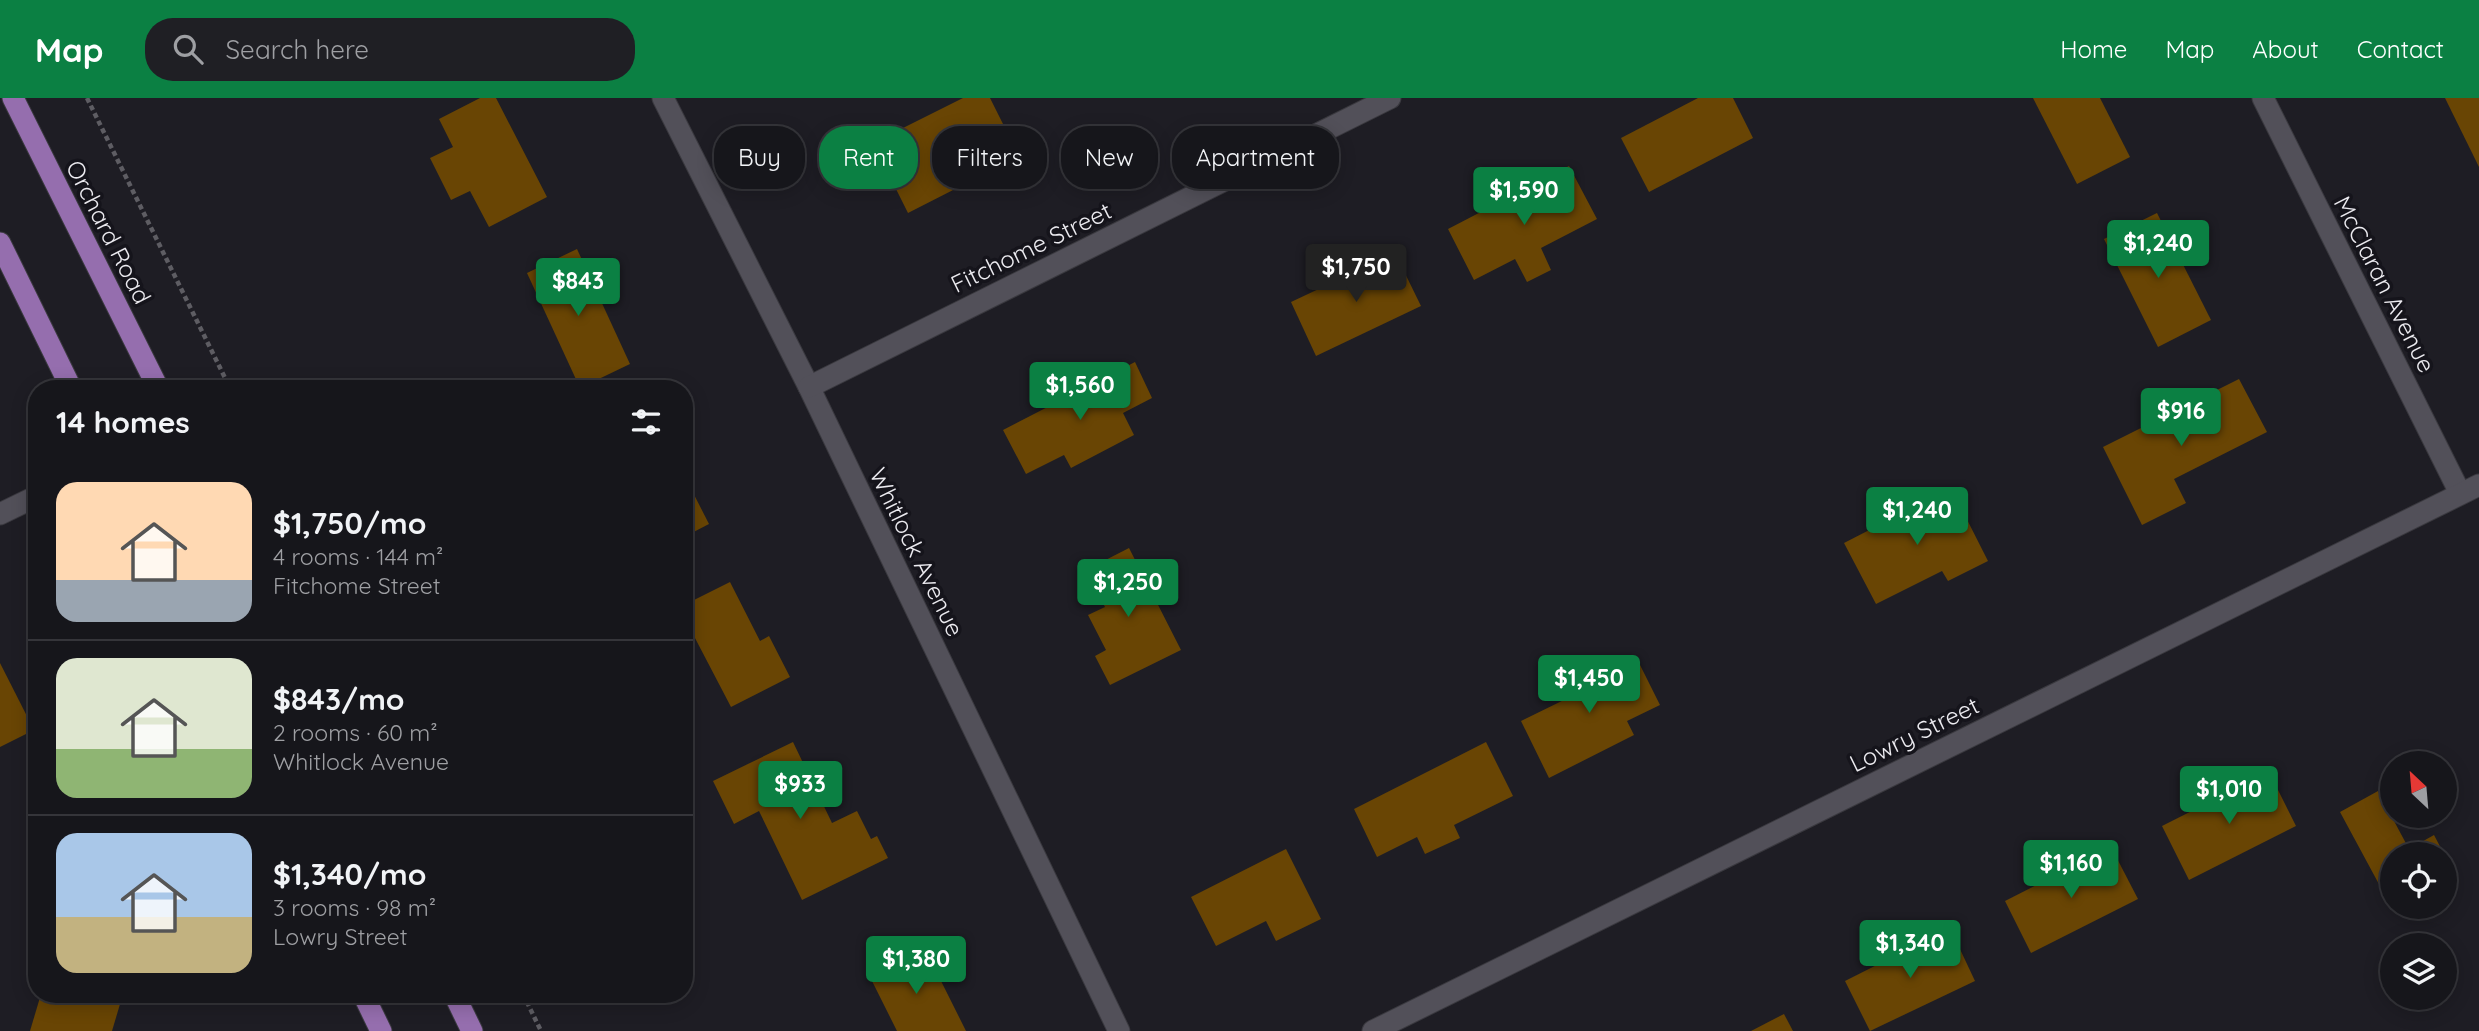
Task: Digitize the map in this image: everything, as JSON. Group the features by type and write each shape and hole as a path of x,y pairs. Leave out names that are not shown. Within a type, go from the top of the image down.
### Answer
{"main road":[{"name":"Orchard Road","path":"13,98 154,380"},
{"path":"0,243 67,380"},
{"path":"367,1003 381,1031"},
{"path":"458,1003 472,1031"}],"street":[{"name":"Whitlock Avenue","path":"663,98 808,387 1119,1031"},
{"name":"Fitchome Street","path":"808,387 1390,98"},
{"name":"McClaran Avenue","path":"2263,98 2470,489"},
{"name":"Lowry Street","path":"1373,1031 2470,489"},
{"path":"0,514 28,500"}],"path":[{"path":"87,98 226,380"},
{"path":"527,1003 541,1031"}],"building":[{"path":"480,98 496,98 547,197 489,227 470,191 451,200 430,158 453,147 439,119"},
{"path":"963,98 990,98 1004,126 932,126 932,189 955,189 908,213 896,189 918,189 918,126 907,126"},
{"path":"1698,98 1733,98 1753,138 1649,192 1621,138"},
{"path":"2033,98 2100,98 2130,157 2077,184"},
{"path":"2445,98 2479,98 2479,167"},
{"path":"1569,166 1597,219 1541,248 1551,270 1527,282 1515,259 1474,280 1448,229"},
{"path":"2157,213 2211,320 2158,347 2104,239"},
{"path":"577,249 630,364 597,380 576,380 527,273"},
{"path":"1395,253 1421,306 1316,356 1291,302"},
{"path":"1135,362 1152,398 1123,413 1134,435 1071,468 1064,455 1026,474 1003,430"},
{"path":"2239,379 2267,432 2174,479 2186,503 2142,525 2103,447"},
{"path":"1951,488 1988,561 1948,581 1942,571 1876,604 1844,543"},
{"path":"693,493 709,524 693,532"},
{"path":"1129,548 1181,650 1110,685 1095,656 1106,650 1088,615 1105,607 1086,570"},
{"path":"730,582 760,641 769,636 790,677 731,707 693,634 693,600"},
{"path":"1588,655 1602,681 1639,663 1660,705 1627,721 1634,735 1549,778 1521,721 1572,696 1559,670"},
{"path":"0,663 28,718 28,733 0,747"},
{"path":"793,742 832,823 857,811 871,839 877,836 888,858 802,900 759,811 734,824 713,781"},
{"path":"1486,742 1513,796 1454,825 1460,838 1425,854 1417,837 1377,857 1354,809"},
{"path":"2269,772 2296,826 2189,880 2162,826"},
{"path":"2378,791 2380,828 2398,828 2405,842 2380,842 2380,886 2340,812"},
{"path":"2434,835 2438,842 2422,842"},
{"path":"2111,847 2138,899 2031,953 2005,901"},
{"path":"1286,849 1321,919 1276,941 1266,921 1216,946 1191,897"},
{"path":"1950,928 1975,981 1870,1031 1845,981"},
{"path":"924,947 966,1031 897,1031 869,975"},
{"path":"38,1003 120,1003 112,1031 30,1031"},
{"path":"1784,1014 1793,1031 1751,1031"}]}
